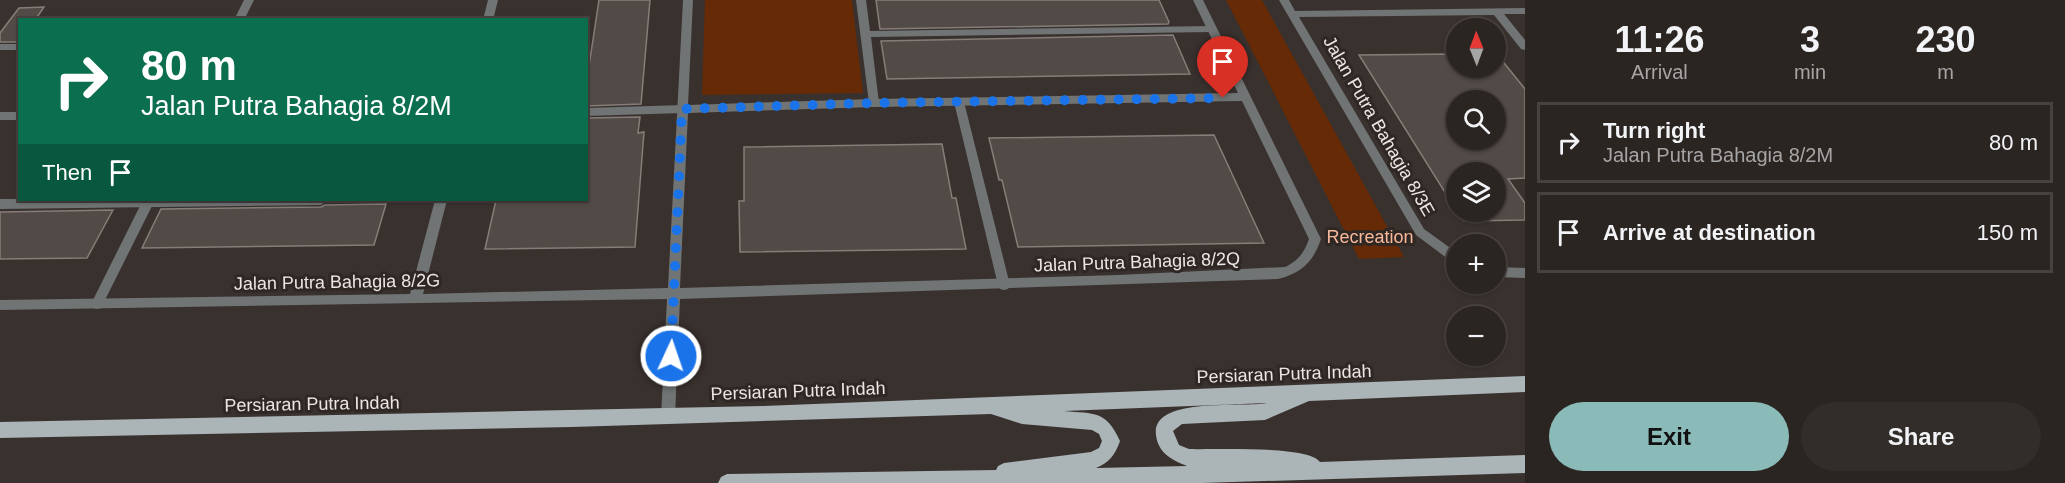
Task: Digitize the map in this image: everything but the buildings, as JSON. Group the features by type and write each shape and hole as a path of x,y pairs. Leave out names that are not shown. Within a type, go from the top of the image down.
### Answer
{"main road":[{"name":"Persiaran Putra Indah","path":"0,430 668,417 1525,384"},
{"path":"1311,394 1265,412 1180,416 1168,422 1164,430 1165,439 1173,451 1189,458 1284,459 1339,471"},
{"path":"969,480 1023,468 1092,461 1104,456 1111,441 1104,428 1094,422 1022,416 977,406"},
{"path":"727,483 969,480 1525,464"}],"street":[{"path":"240,18 249,0"},
{"path":"488,18 493,0"},
{"path":"668,417 688,0"},
{"path":"861,0 874,103"},
{"name":"Jalan Putra Bahagia 8/2Q","path":"675,294 1004,285 1278,274 1294,271 1306,260 1315,239 1198,0"},
{"name":"Jalan Putra Bahagia 8/3E","path":"1284,0 1420,232 1446,251"},
{"path":"1292,14 1525,11"},
{"path":"1497,12 1525,47"},
{"path":"866,34 1212,29"},
{"path":"0,47 18,47"},
{"path":"588,112 874,103 1247,97"},
{"path":"959,102 1004,285"},
{"path":"0,116 18,116"},
{"path":"0,204 148,201 97,304"},
{"path":"415,299 441,201"},
{"path":"1506,272 1525,273"},
{"name":"Jalan Putra Bahagia 8/2G","path":"0,305 675,294"}],"green space":[{"path":"705,0 852,0 863,93 702,95"},
{"name":"Recreation","path":"1226,0 1262,0 1404,257 1359,259"}],"route":[{"path":"671,356 682,109 874,103 1223,98"}]}
